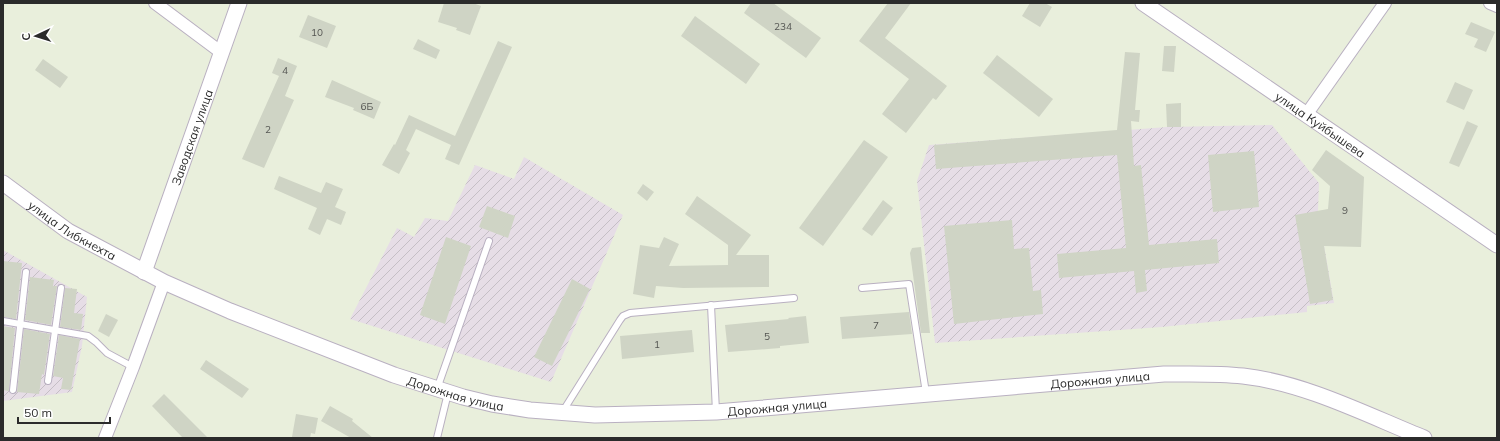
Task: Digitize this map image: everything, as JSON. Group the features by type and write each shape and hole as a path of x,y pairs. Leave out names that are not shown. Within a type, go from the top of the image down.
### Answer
{"street":[{"path":"155,3 222,53"},
{"name":"Заводская улица","path":"144,272 239,3"},
{"name":"улица Куйбышева","path":"1143,3 1497,245"},
{"path":"1306,115 1385,3"},
{"path":"1490,3 1497,6"},
{"name":"улица Либкнехта","path":"3,183 68,232 144,272"},
{"name":"Дорожная улица","path":"144,272 230,311 387,372 442,391 492,404 562,413 640,414 716,412 1164,374 1204,374 1244,376 1282,384 1320,396 1424,438"},
{"path":"104,438 133,367 164,282"}],"lane":[{"path":"437,438 442,391 489,241"},
{"path":"13,390 26,272"},
{"path":"862,288 909,284 926,393"},
{"path":"48,381 61,288"},
{"path":"562,413 623,316 630,313 794,298"},
{"path":"711,305 716,412"},
{"path":"3,321 88,336 107,354 133,367"}],"shaded area":[{"path":"1272,125 1319,183 1318,211 1334,303 1307,306 1307,312 1162,327 935,343 917,181 929,145 1167,127"},
{"path":"524,157 623,215 551,382 350,319 397,228 414,237 425,218 448,221 475,165 514,179"},
{"path":"3,250 87,297 82,346 72,392 3,401"}],"building":[{"path":"444,3 473,3 481,6 470,35 456,30 457,28 438,22"},
{"path":"751,3 773,3 821,38 806,58 744,13"},
{"path":"888,3 911,3 885,38 947,86 936,100 933,98 906,133 882,114 909,79 859,41"},
{"path":"1030,3 1045,3 1052,7 1040,27 1022,16"},
{"path":"308,15 336,26 327,48 299,37"},
{"path":"695,16 760,64 746,84 681,36"},
{"path":"1471,22 1495,32 1486,52 1474,47 1478,39 1465,34"},
{"path":"418,39 440,50 436,59 413,49"},
{"path":"498,41 512,47 459,165 445,159 451,145 416,129 406,150 410,153 399,174 382,165 394,144 395,145 409,115 455,136"},
{"path":"1164,46 1176,46 1174,72 1162,71"},
{"path":"1125,52 1140,53 1135,110 1140,110 1139,122 1131,121 1134,166 1141,165 1149,245 1217,239 1219,263 1145,270 1147,291 1136,293 1134,271 1059,278 1057,254 1126,248 1117,155 936,169 934,145 1117,130"},
{"path":"997,55 1053,99 1039,117 983,73"},
{"path":"278,58 297,66 285,96 294,100 264,168 242,159 279,76 272,73"},
{"path":"43,59 68,77 60,88 35,70"},
{"path":"332,80 381,102 374,119 353,110 354,108 325,97"},
{"path":"1455,82 1473,90 1464,110 1446,102"},
{"path":"1181,103 1181,127 1167,127 1166,104"},
{"path":"1467,121 1478,126 1459,167 1449,163"},
{"path":"864,140 888,157 823,246 799,228"},
{"path":"1326,150 1364,177 1361,247 1324,246 1333,300 1310,304 1295,215 1328,209 1330,186 1312,170"},
{"path":"1254,151 1259,207 1213,212 1208,155"},
{"path":"279,176 321,193 326,182 343,189 335,207 346,212 341,225 327,219 320,235 308,229 317,208 274,189"},
{"path":"643,184 654,192 647,201 637,193"},
{"path":"697,196 751,235 736,255 769,255 769,287 683,288 656,286 654,298 633,294 640,245 659,248 664,237 679,244 669,266 728,265 728,245 685,214"},
{"path":"883,200 893,208 872,236 862,229"},
{"path":"487,206 515,216 508,238 479,227"},
{"path":"1012,220 1014,249 1029,248 1033,291 1041,290 1043,314 954,324 944,226"},
{"path":"446,237 471,246 445,324 420,315"},
{"path":"921,247 930,333 921,333 910,253 912,248"},
{"path":"3,261 22,263 16,319 3,317"},
{"path":"30,277 54,280 53,286 57,286 51,325 25,320"},
{"path":"572,279 590,289 552,366 534,357"},
{"path":"65,288 77,289 74,313 83,314 81,330 60,327"},
{"path":"909,312 912,334 842,339 840,317"},
{"path":"106,314 118,320 109,337 98,331"},
{"path":"806,316 809,343 780,346 780,348 728,352 725,325"},
{"path":"3,326 15,328 9,391 3,390"},
{"path":"24,329 50,334 44,375 42,374 39,394 17,392"},
{"path":"692,330 694,352 622,359 620,336"},
{"path":"59,335 80,339 71,390 61,389 63,378 53,376"},
{"path":"206,360 249,389 242,398 200,369"},
{"path":"164,394 208,438 183,438 152,406"},
{"path":"330,406 353,419 352,421 373,438 351,438 321,421"},
{"path":"296,414 318,418 315,434 311,433 310,438 292,437"}]}
